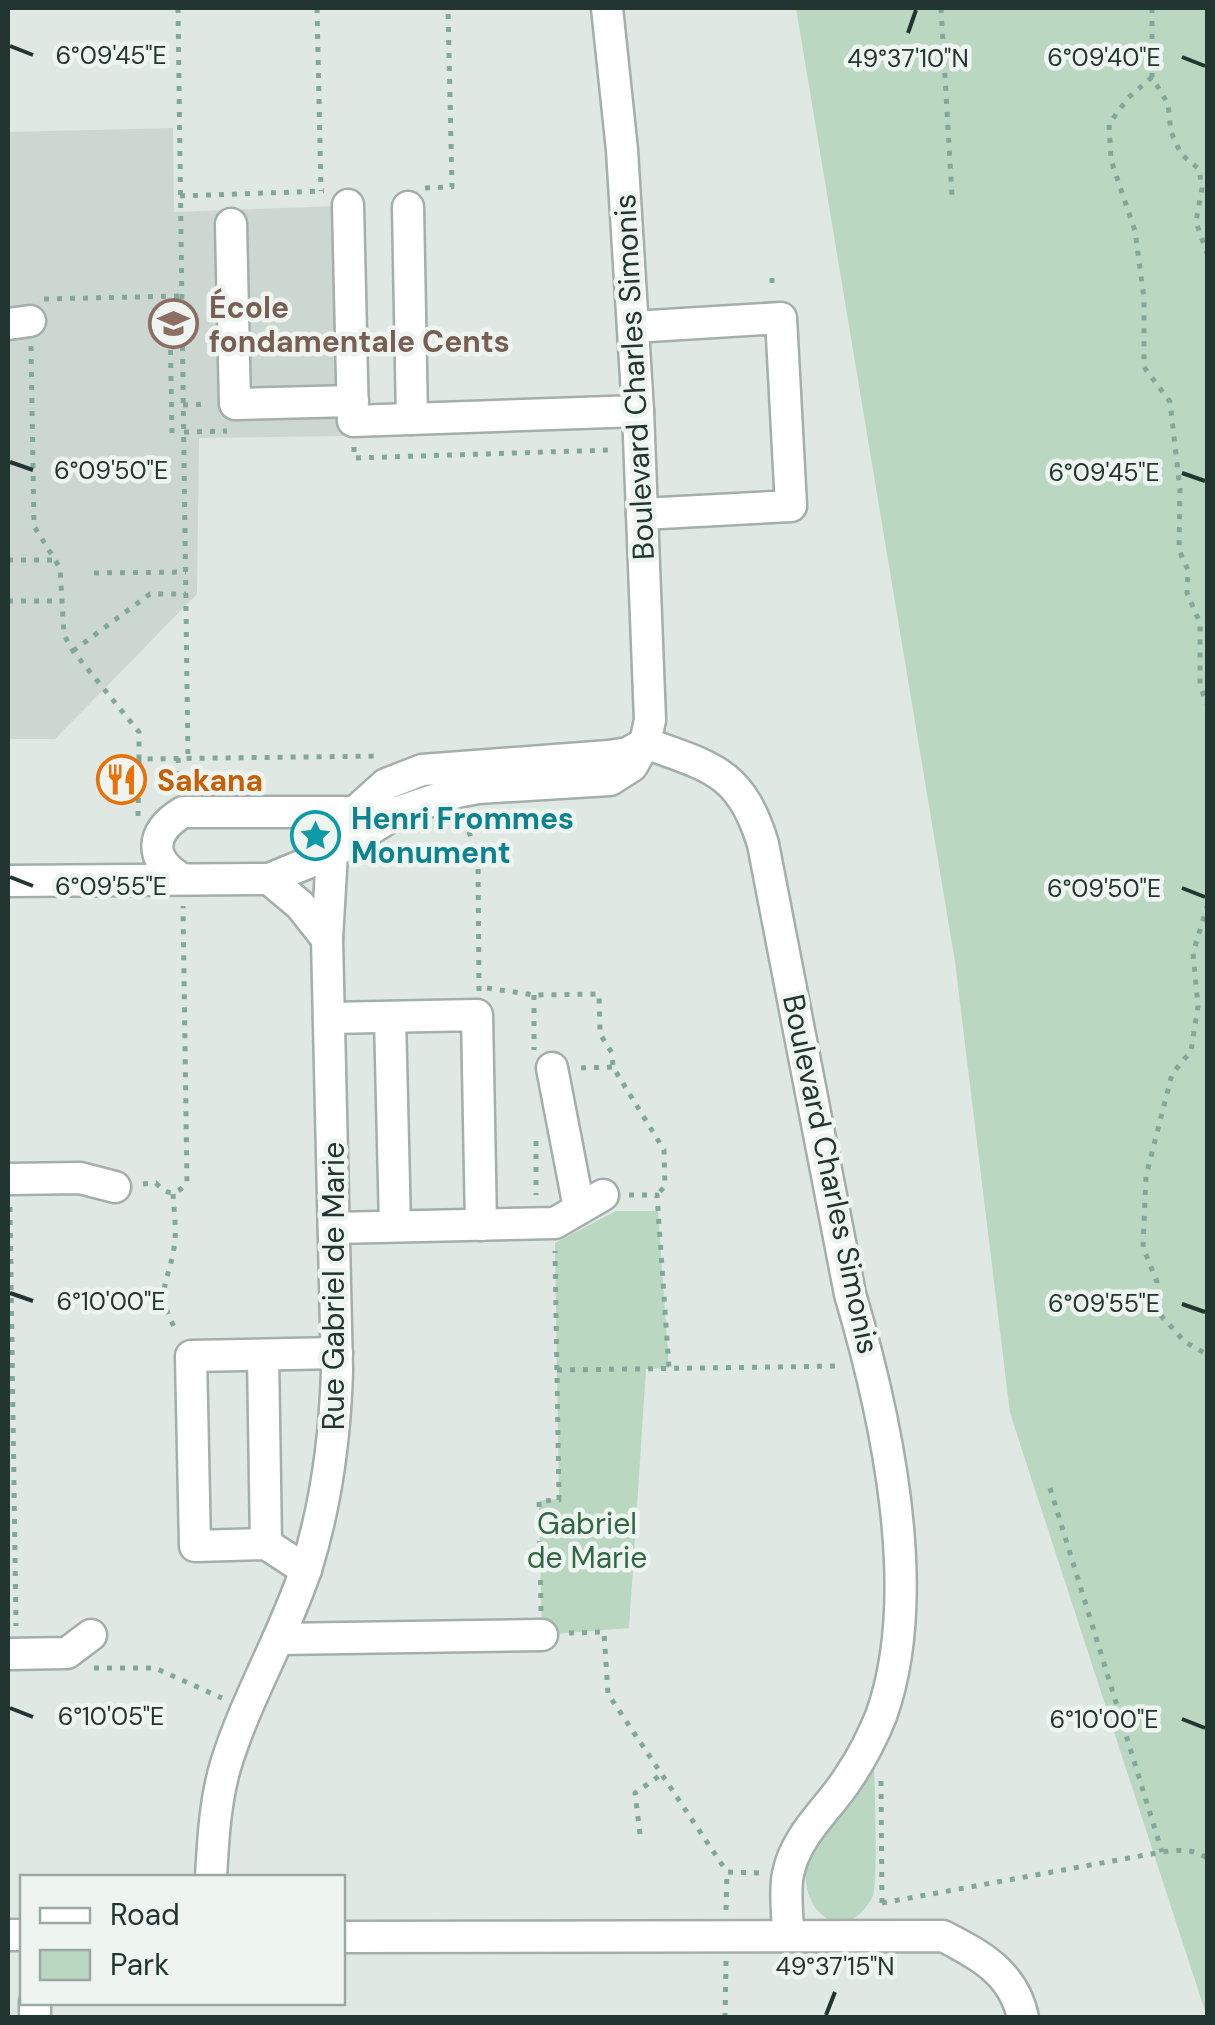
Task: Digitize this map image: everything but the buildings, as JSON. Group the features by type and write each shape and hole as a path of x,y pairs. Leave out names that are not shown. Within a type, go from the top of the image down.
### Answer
{"street":[{"name":"Boulevard Charles Simonis","path":"607,8 622,150 638,411 650,720 645,743 720,773 753,811 763,844 850,1294 871,1364 900,1539 901,1618 880,1718 849,1778 807,1830 788,1873 788,1935"},
{"path":"334,198 353,422"},
{"path":"412,419 415,198"},
{"path":"231,224 235,404 353,422 638,411"},
{"path":"633,327 781,318 791,506 642,514"},
{"path":"8,881 278,876 332,854 398,812 457,792 610,780 632,766 645,743"},
{"path":"332,854 354,812 386,784 422,770 609,756 645,743"},
{"path":"268,810 286,819 297,835 297,856 278,876"},
{"path":"182,879 167,870 158,854 158,838 167,821 183,812 354,812"},
{"name":"Rue Gabriel de Marie","path":"211,1875 213,1830 226,1766 306,1570 326,1502 335,1436 337,1354 327,939 332,854"},
{"path":"278,876 327,939"},
{"path":"329,1018 390,1017 478,1001 481,1225"},
{"path":"390,1017 395,1226"},
{"path":"334,1228 481,1225 579,1209 552,1068"},
{"path":"8,1179 80,1178 115,1187"},
{"path":"306,1570 266,1544 195,1546 191,1356 337,1354"},
{"path":"263,1355 266,1544"},
{"path":"278,1640 542,1635"},
{"path":"12,1654 79,1644"},
{"path":"345,1937 942,1936 988,1959 1019,1998 1024,2018"}],"path":[{"path":"178,8 188,758"},
{"path":"180,196 334,198 317,8"},
{"path":"415,198 452,187 448,8"},
{"path":"941,8 952,196"},
{"path":"1152,8 1152,77 1168,104 1170,132 1180,154 1200,169 1202,188 1196,222 1208,256"},
{"path":"1152,77 1128,98 1109,124 1111,160 1135,231 1144,298 1144,367 1170,402 1180,490 1179,550 1188,570 1187,594 1200,622 1200,686 1208,706"},
{"path":"72,299 181,296"},
{"path":"172,433 170,319 182,319"},
{"path":"19,322 34,526 60,568 64,635 73,652 139,732 139,759 386,756"},
{"path":"353,422 354,458 639,449"},
{"path":"8,560 56,560"},
{"path":"94,573 186,572"},
{"path":"73,652 150,594 186,594"},
{"path":"8,601 61,601"},
{"path":"1200,622 1208,620"},
{"path":"457,792 478,860 478,1001 598,994 600,1034 612,1053 612,1067 664,1150 665,1186 657,1194 579,1209 557,1370 560,1500 539,1501 542,1635 604,1632 608,1694 727,1872 725,2018"},
{"path":"115,1187 156,1183 163,1192 173,1194 186,1182 182,879"},
{"path":"1208,904 1193,954 1198,1006 1191,1051 1172,1074 1150,1159 1143,1247 1157,1282 1156,1310 1186,1342 1208,1355"},
{"path":"8,1179 12,1654"},
{"path":"173,1194 174,1244 163,1282 163,1303 191,1356"},
{"path":"657,1194 669,1368"},
{"path":"557,1370 871,1364"},
{"path":"1050,1488 1162,1852"},
{"path":"79,1644 68,1668 155,1668 247,1710"},
{"path":"881,1773 882,1934"},
{"path":"640,1834 635,1793 662,1774"},
{"path":"882,1903 1162,1852 1184,1850 1208,1859"},
{"path":"727,1872 788,1873"}],"shaded area":[{"name":"École fondamentale Cents","path":"173,128 174,212 337,206 344,436 199,438 197,594 55,739 8,739 8,132"}],"green space":[{"path":"796,8 1207,8 1207,2017 1010,1413 955,962"},
{"name":"Gabriel de Marie","path":"616,1211 658,1211 669,1368 646,1369 629,1628 542,1635 539,1501 559,1499 555,1243"},
{"path":"874,1758 876,1854 872,1898 860,1914 846,1921 833,1921 822,1915 807,1888 810,1850"}],"place":[{"name":"École fondamentale Cents","path":"174,324"},
{"name":"Sakana","path":"122,780"},
{"name":"Henri Frommes Monument","path":"316,835"}]}
